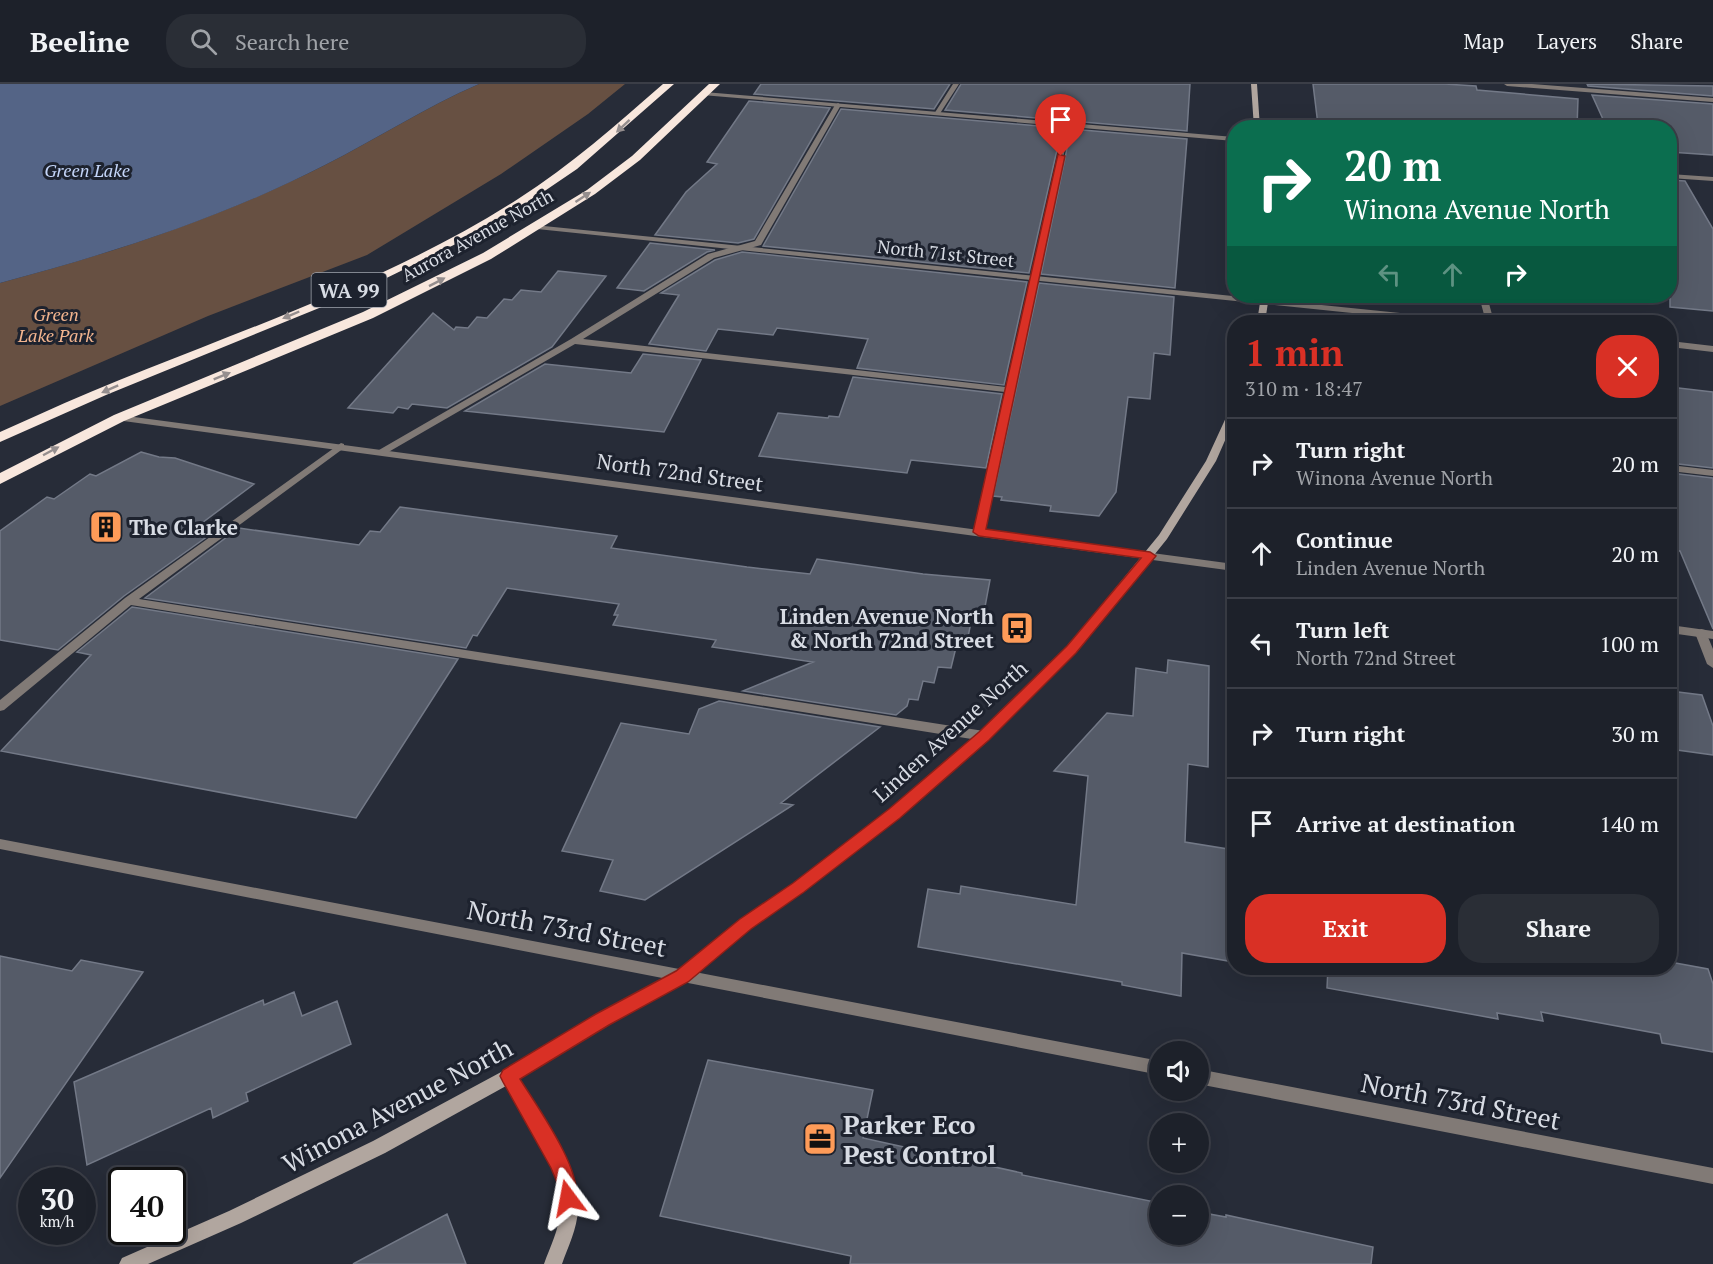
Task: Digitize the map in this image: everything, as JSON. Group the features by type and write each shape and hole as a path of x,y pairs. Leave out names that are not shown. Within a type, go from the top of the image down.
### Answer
{"highway":[{"name":"Aurora Avenue North","path":"0,438 114,387 345,292 476,228 572,168 608,140 669,84"},
{"name":"Aurora Avenue North","path":"0,479 119,418 368,315 431,285 537,227 591,192 636,158 715,84"}],"main road":[{"path":"1254,84 1256,120"},
{"name":"Linden Avenue North","path":"682,976 746,924 799,888 895,813 984,736 1072,649 1150,556 1206,470 1227,426"},
{"name":"Winona Avenue North","path":"128,1264 235,1217 378,1147 509,1076 603,1019 682,976"},
{"path":"509,1076 559,1163 567,1185 569,1211 553,1264"}],"street":[{"path":"937,114 956,84"},
{"path":"1507,84 1713,100"},
{"path":"704,94 1227,138"},
{"path":"382,452 574,341 711,256 758,243 838,105"},
{"path":"979,532 1068,126"},
{"path":"1677,176 1713,179"},
{"name":"North 71st Street","path":"537,227 1034,279 1227,296"},
{"name":"North 71st Street","path":"1299,303 1400,315"},
{"path":"574,341 1010,390"},
{"path":"1677,345 1713,349"},
{"name":"North 72nd Street","path":"119,418 341,446 1227,567"},
{"path":"0,706 129,601 341,446"},
{"path":"1677,469 1713,473"},
{"path":"129,601 984,736"},
{"path":"1677,630 1707,634 1713,664"},
{"name":"North 73rd Street","path":"0,844 1149,1066"},
{"name":"North 73rd Street","path":"1209,1078 1713,1176"}],"green space":[{"name":"Green Lake Park","path":"479,84 625,84 588,114 501,174 367,255 208,316 0,406 0,283 125,246 247,201 325,165 439,103"}],"water":[{"name":"Green Lake","path":"0,84 479,84 439,103 325,165 247,202 166,233 0,283"}],"building":[{"path":"761,84 950,84 934,109 754,94"},
{"path":"961,84 1190,84 1187,131 945,110"},
{"path":"1313,84 1445,84 1476,86 1477,90 1578,99 1577,120 1317,120"},
{"path":"1587,84 1713,86 1713,96 1588,86"},
{"path":"1592,95 1713,104 1713,155 1677,152 1677,120 1603,120"},
{"path":"749,101 830,108 754,239 738,243 655,235 686,192 717,164 707,162"},
{"path":"841,109 1062,128 1029,273 763,246"},
{"path":"1071,129 1187,139 1175,288 1041,274"},
{"path":"1677,180 1685,181 1713,229 1713,311 1670,307 1670,303 1677,303"},
{"path":"650,243 715,250 707,252 644,291 617,288"},
{"path":"742,252 1027,282 1004,385 857,368 868,339 777,328 773,335 718,329 706,351 649,344 679,295 661,293 715,260"},
{"path":"558,271 606,276 552,347 447,408 412,404 408,409 398,407 393,413 348,408 433,313 454,330 456,327 468,328 477,317 487,318 504,299 512,300 521,290 541,292"},
{"path":"1039,283 1174,297 1170,355 1154,353 1150,399 1128,397 1116,492 1099,516 1050,511 1051,506 1001,500 1002,497 993,496"},
{"path":"643,354 701,360 664,432 465,411 545,364 631,373"},
{"path":"853,377 1002,394 986,468 911,460 907,473 759,456 778,413 839,417"},
{"path":"1677,388 1713,392 1713,468 1677,464"},
{"name":"The Clarke","path":"141,452 175,458 254,484 202,523 222,526 124,596 58,650 0,640 0,531 47,497 54,499 90,474 96,476"},
{"path":"1677,474 1713,478 1713,629 1680,551 1677,551"},
{"path":"400,507 617,536 611,548 747,567 810,574 817,559 923,574 990,580 982,623 971,622 968,637 959,635 951,668 938,667 934,683 923,681 918,700 909,699 907,706 896,715 743,691 813,662 712,647 716,640 613,625 618,615 614,615 619,604 507,588 477,636 473,635 466,648 145,598 239,528 359,545 370,531 380,532"},
{"path":"132,607 458,659 356,818 1,751 91,655 77,652"},
{"path":"1168,660 1209,666 1208,767 1188,764 1185,842 1227,849 1227,961 1182,953 1181,996 1122,985 1122,982 918,947 928,889 960,894 961,886 1076,905 1088,776 1054,771 1107,713 1133,716 1136,668 1167,673"},
{"path":"1677,692 1702,695 1713,726 1713,755 1677,750"},
{"path":"719,701 880,727 781,803 793,805 645,900 600,891 613,860 562,851 621,723 689,734 699,709"},
{"path":"0,956 72,971 81,960 143,972 0,1178"},
{"path":"1677,963 1708,969 1713,984 1713,1052 1662,1043 1660,1034 1541,1012 1543,1021 1497,1013 1498,1019 1327,988 1328,975 1677,975"},
{"path":"294,992 302,1016 337,1001 351,1044 246,1093 248,1101 213,1118 211,1108 87,1165 74,1082 263,1000 264,1005"},
{"path":"708,1060 873,1090 863,1138 1022,1173 1022,1175 1149,1201 1149,1245 1209,1245 1209,1214 1226,1217 1226,1215 1373,1247 1371,1264 850,1264 851,1256 660,1216"},
{"path":"447,1214 466,1264 353,1264"}],"place":[{"name":"The Clarke","path":"106,527"},
{"name":"Linden Avenue North & North 72nd Street","path":"1017,628"},
{"name":"Parker Eco Pest Control","path":"820,1139"}],"route":[{"path":"568,1198 567,1185 559,1163 509,1076 603,1019 682,976 746,924 799,888 895,813 984,736 1072,649 1150,556 979,532 1061,156"}]}
